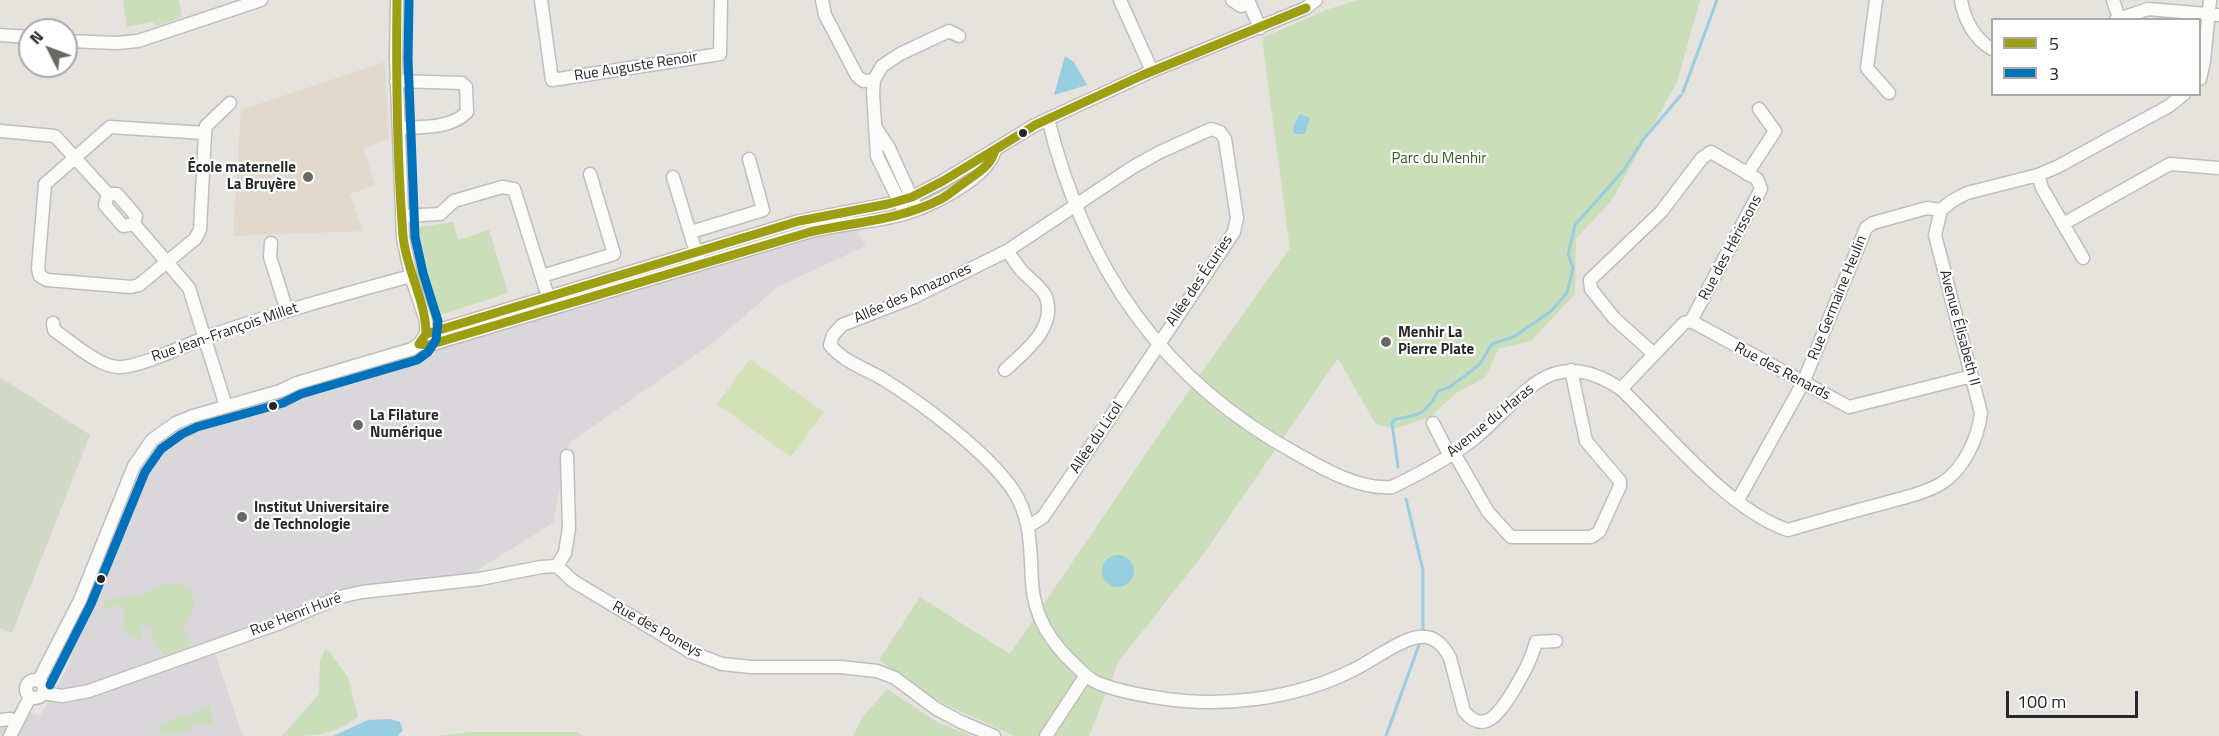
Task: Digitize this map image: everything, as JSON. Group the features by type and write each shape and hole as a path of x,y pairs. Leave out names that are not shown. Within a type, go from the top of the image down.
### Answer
{"street":[{"path":"78,41 117,43 138,41 261,0"},
{"path":"39,680 80,600 127,481 142,452 152,440 176,423 193,416 412,349 423,339 426,321 411,276 403,238 396,81 397,0"},
{"name":"Rue Auguste Renoir","path":"541,0 552,80 720,54 721,0"},
{"path":"822,0 825,15 857,76 864,81 874,80"},
{"path":"1120,0 1152,70"},
{"path":"1232,0 1241,6 1249,1 1260,28"},
{"path":"423,339 429,345 550,303 698,258 799,221 912,197 1048,119 1152,70 1306,8 1316,0"},
{"path":"1876,0 1867,68 1889,93"},
{"path":"1961,0 1969,24 1978,40 1991,48"},
{"path":"2113,0 2117,18"},
{"path":"2201,72 2214,14 2210,0"},
{"path":"2120,18 2148,9 2214,14"},
{"path":"911,212 899,201 877,156 874,80 882,66 900,54 949,31 959,36"},
{"path":"0,35 18,36"},
{"path":"396,81 462,83 466,87 467,112 462,117 427,127 399,128"},
{"path":"1941,210 1966,194 2038,175 2169,106 2182,96"},
{"path":"205,133 110,127 75,156 45,184 38,269 40,276 47,280 131,287 139,285 195,239 200,230 206,126 230,103"},
{"path":"1747,174 1775,131 1759,109"},
{"name":"Avenue du Haras","path":"1048,119 1076,205 1097,252 1114,283 1158,344 1183,372 1264,437 1340,475 1381,488 1392,487 1452,454 1474,438 1532,386 1550,375 1571,370"},
{"path":"875,127 889,148 912,197 911,212"},
{"name":"Allée des Écuries","path":"1076,205 1133,167 1184,140 1211,129 1220,132 1225,139 1237,218 1234,232 1158,344"},
{"path":"0,131 55,136 108,195 117,194 136,216 134,224 189,288 224,400 224,407"},
{"path":"698,258 911,212 940,199 978,174 993,158 995,150"},
{"name":"Rue des Hérissons","path":"1654,354 1614,318 1591,289 1590,280 1661,212 1702,158 1711,152 1757,179 1761,189 1691,321"},
{"path":"692,232 763,210 749,159"},
{"path":"2063,224 2170,164 2219,168"},
{"path":"542,276 614,254 590,174"},
{"path":"2038,175 2042,188 2083,258"},
{"path":"673,177 692,232 698,258"},
{"path":"402,216 440,214 454,201 502,187 514,189 550,303"},
{"name":"Allée des Amazones","path":"1076,205 1007,251 912,298 842,325 833,335 830,345 835,353 906,394 985,459 1005,480 1024,510 1029,526 1034,605 1041,625 1054,645 1086,675 1097,683 1162,698 1201,701 1237,700 1296,691 1330,680 1359,667 1407,640 1426,637 1439,642 1447,651 1464,711 1468,718 1482,725 1489,724 1500,713 1531,660 1536,642 1556,641"},
{"name":"Rue Germaine Heulin","path":"1738,500 1803,382 1866,228 1873,223 1927,208 1941,210"},
{"name":"Avenue Élisabeth II","path":"1738,500 1771,524 1788,530 1918,493 1941,483 1963,461 1979,428 1981,413 1935,235 1941,210"},
{"path":"271,243 270,257 287,311"},
{"path":"1005,370 1034,342 1044,328 1048,315 1045,296 1007,251"},
{"name":"Rue Jean-François Millet","path":"53,323 54,330 106,366 119,368 134,365 204,338 287,311 411,276"},
{"path":"1621,389 1684,323 1691,321"},
{"name":"Rue des Renards","path":"1691,321 1849,407 1972,376"},
{"name":"Allée du Licol","path":"1029,526 1042,517 1048,509 1158,344"},
{"path":"1433,423 1488,512 1511,537 1591,537 1599,532 1620,486 1620,481 1586,441 1571,370 1591,373 1621,389 1687,456 1738,500"},
{"path":"557,566 565,553 568,528 567,456"},
{"name":"Rue des Poneys","path":"557,566 573,581 691,652 722,664 751,667 840,668 877,671 895,678 935,708 993,736"},
{"name":"Rue Henri Huré","path":"43,693 62,696 110,684 280,623 350,594 469,581 557,566"},
{"path":"1046,736 1086,675"},
{"path":"39,680 44,684 43,693 39,697 30,697 26,692 26,686 30,681 39,680"},
{"path":"10,736 30,697"},
{"path":"0,720 10,719 17,722"}],"shaded area":[{"path":"385,62 389,138 364,149 375,185 350,194 363,231 233,236 241,110"},
{"path":"845,214 866,246 777,287 717,340 569,443 553,523 448,588 385,587 214,651 243,736 0,736 0,714 17,710 40,716 66,671 123,507 144,465 166,439 562,299"}],"green space":[{"path":"123,0 179,0 182,17 157,26 152,22 127,27"},
{"name":"Parc du Menhir","path":"1358,0 1700,0 1677,82 1612,200 1576,239 1575,294 1531,341 1498,349 1486,377 1456,393 1430,417 1393,429 1375,423 1338,358 1205,552 1119,661 1089,736 1015,736 929,697 879,660 920,597 1010,654 1192,386 1290,248 1262,38 1326,10"},
{"path":"453,222 458,240 489,230 508,293 434,317 416,254 414,228"},
{"path":"750,359 824,412 791,457 717,404"},
{"path":"0,377 90,435 12,633 0,628"},
{"path":"166,584 179,584 191,590 194,606 183,630 190,641 190,651 171,658 156,644 151,624 140,627 141,639 134,637 123,629 125,617 123,605 103,610 106,600 140,595"},
{"path":"326,648 348,677 358,717 340,728 322,734 282,736 319,694 320,660"},
{"path":"887,689 937,722 971,736 853,736 863,717"},
{"path":"209,706 212,725 202,725 196,721 188,731 164,735 158,728 175,718"},
{"path":"471,732 576,732 584,736 438,736"}],"water":[{"path":"1065,56 1074,62 1087,85 1054,95"},
{"path":"1300,114 1310,118 1305,134 1294,134 1293,127"},
{"path":"1118,555 1129,560 1134,571 1129,582 1118,587 1107,582 1102,571 1107,560"},
{"path":"390,719 400,722 403,730 398,736 333,736 368,720"}],"waterway":[{"path":"1683,92 1717,0"},
{"path":"1398,467 1392,423 1395,419 1416,415 1426,409 1438,391 1450,387 1479,365 1492,344 1515,336 1550,312 1567,293 1573,268 1568,254 1575,225 1623,171 1643,140 1681,95"},
{"path":"1406,499 1423,570 1423,631"},
{"path":"1386,736 1420,642"}],"transit line":[{"name":"5","path":"397,0 397,118 403,236 423,309 426,334"},
{"name":"3","path":"50,685 91,604 145,472 161,449 182,434 197,427 283,403 301,394 417,360 428,352 436,340 438,321 415,237 408,59 409,0"},
{"name":"5","path":"1143,75 1306,8"},
{"name":"5","path":"1143,75 1306,8"},
{"name":"5","path":"1035,125 1143,75"},
{"name":"5","path":"1035,125 1143,75"},
{"name":"5","path":"1035,125 995,150 988,164 944,197 910,212 810,232 429,345 419,344 426,334 799,221 888,204 912,197 943,181 1035,125"}],"place":[{"name":"École maternelle La Bruyère","path":"308,177"},
{"name":"Menhir La Pierre Plate","path":"1386,342"},
{"name":"La Filature Numérique","path":"358,425"},
{"name":"Institut Universitaire de Technologie","path":"242,517"}]}
